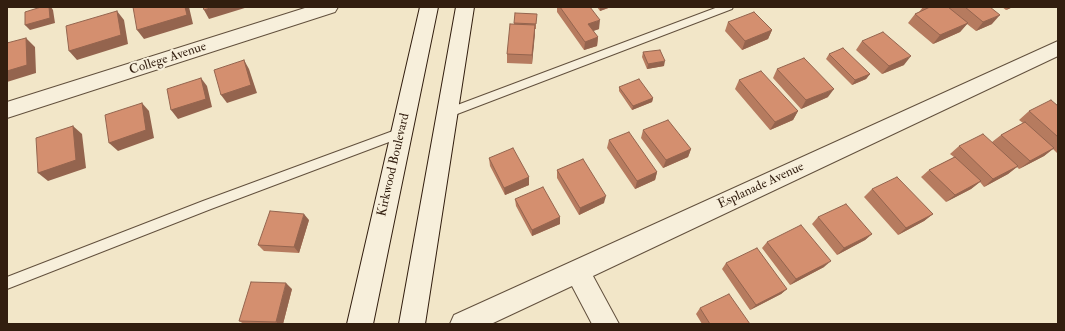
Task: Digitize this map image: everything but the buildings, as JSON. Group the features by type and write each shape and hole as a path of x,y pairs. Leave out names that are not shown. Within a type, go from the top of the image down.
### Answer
{"street":[{"name":"College Avenue","path":"7,110 329,7"},
{"name":"Kirkwood Boulevard","path":"360,324 428,7"},
{"path":"412,324 465,7"},
{"name":"Esplanade Avenue","path":"463,324 1058,48"},
{"path":"577,272 606,324"}],"lane":[{"path":"448,113 728,7"},
{"path":"7,283 199,208 401,133"}]}
